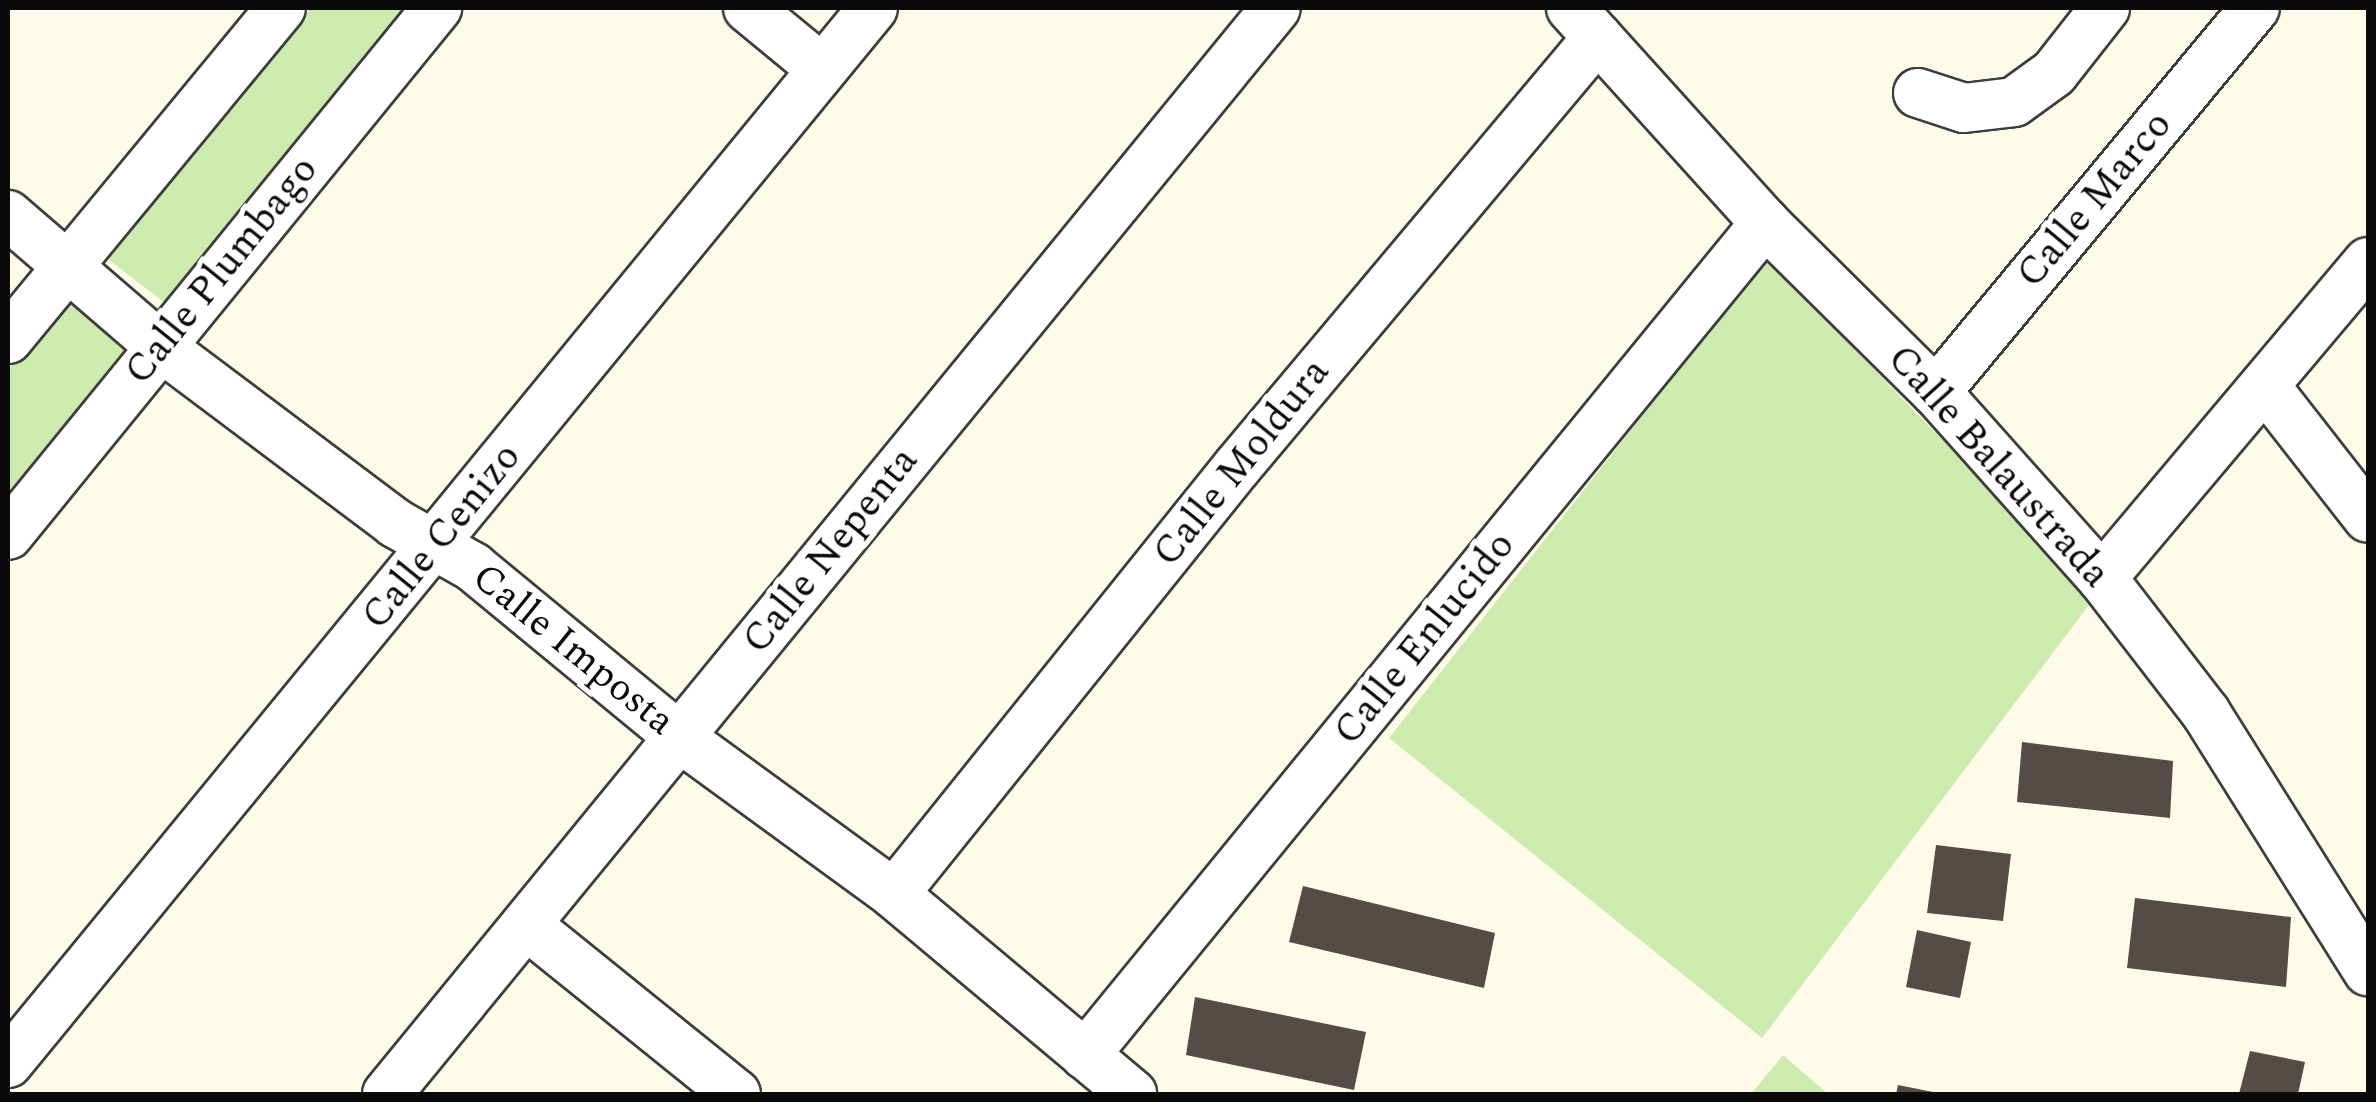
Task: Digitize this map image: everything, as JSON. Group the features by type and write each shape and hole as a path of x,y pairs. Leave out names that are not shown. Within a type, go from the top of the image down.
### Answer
{"street":[{"path":"8,339 282,8"},
{"name":"Calle Plumbago","path":"8,535 437,8"},
{"path":"748,8 822,69"},
{"name":"Calle Cenizo","path":"15,1037 436,546 872,8"},
{"name":"Calle Nepenta","path":"387,1094 529,927 679,736 1276,8"},
{"path":"1918,93 1964,108 2014,102 2054,73 2105,8"},
{"name":"Calle Marco","path":"1936,392 2254,8"},
{"name":"Calle Balaustrada","path":"1584,22 1765,224 1936,392 2102,578 2206,714 2368,971"},
{"name":"Calle Moldura","path":"894,894 1249,452 1584,22"},
{"name":"Calle Imposta","path":"8,215 161,347 395,523 473,567 679,736 894,894 1132,1094"},
{"name":"Calle Enlucido","path":"1085,1055 1765,224"},
{"path":"2102,578 2368,262"},
{"path":"2265,386 2368,518"},
{"path":"529,927 736,1094"}],"green space":[{"path":"311,8 418,8 174,310 104,256"},
{"path":"1766,258 2095,597 1762,1038 1389,738"},
{"path":"69,294 136,341 8,500 8,370"},
{"path":"1783,1055 1828,1094 1751,1094"}],"building":[{"path":"2022,742 2173,761 2170,818 2017,802"},
{"path":"1936,845 2011,854 2003,921 1927,913"},
{"path":"1303,886 1495,933 1484,988 1289,942"},
{"path":"2135,898 2291,917 2286,987 2127,968"},
{"path":"1917,930 1971,942 1960,998 1906,987"},
{"path":"1195,997 1366,1032 1354,1090 1186,1055"},
{"path":"2250,1051 2305,1062 2298,1094 2239,1094"},
{"path":"1898,1085 1938,1093 1938,1094 1896,1094"}]}
